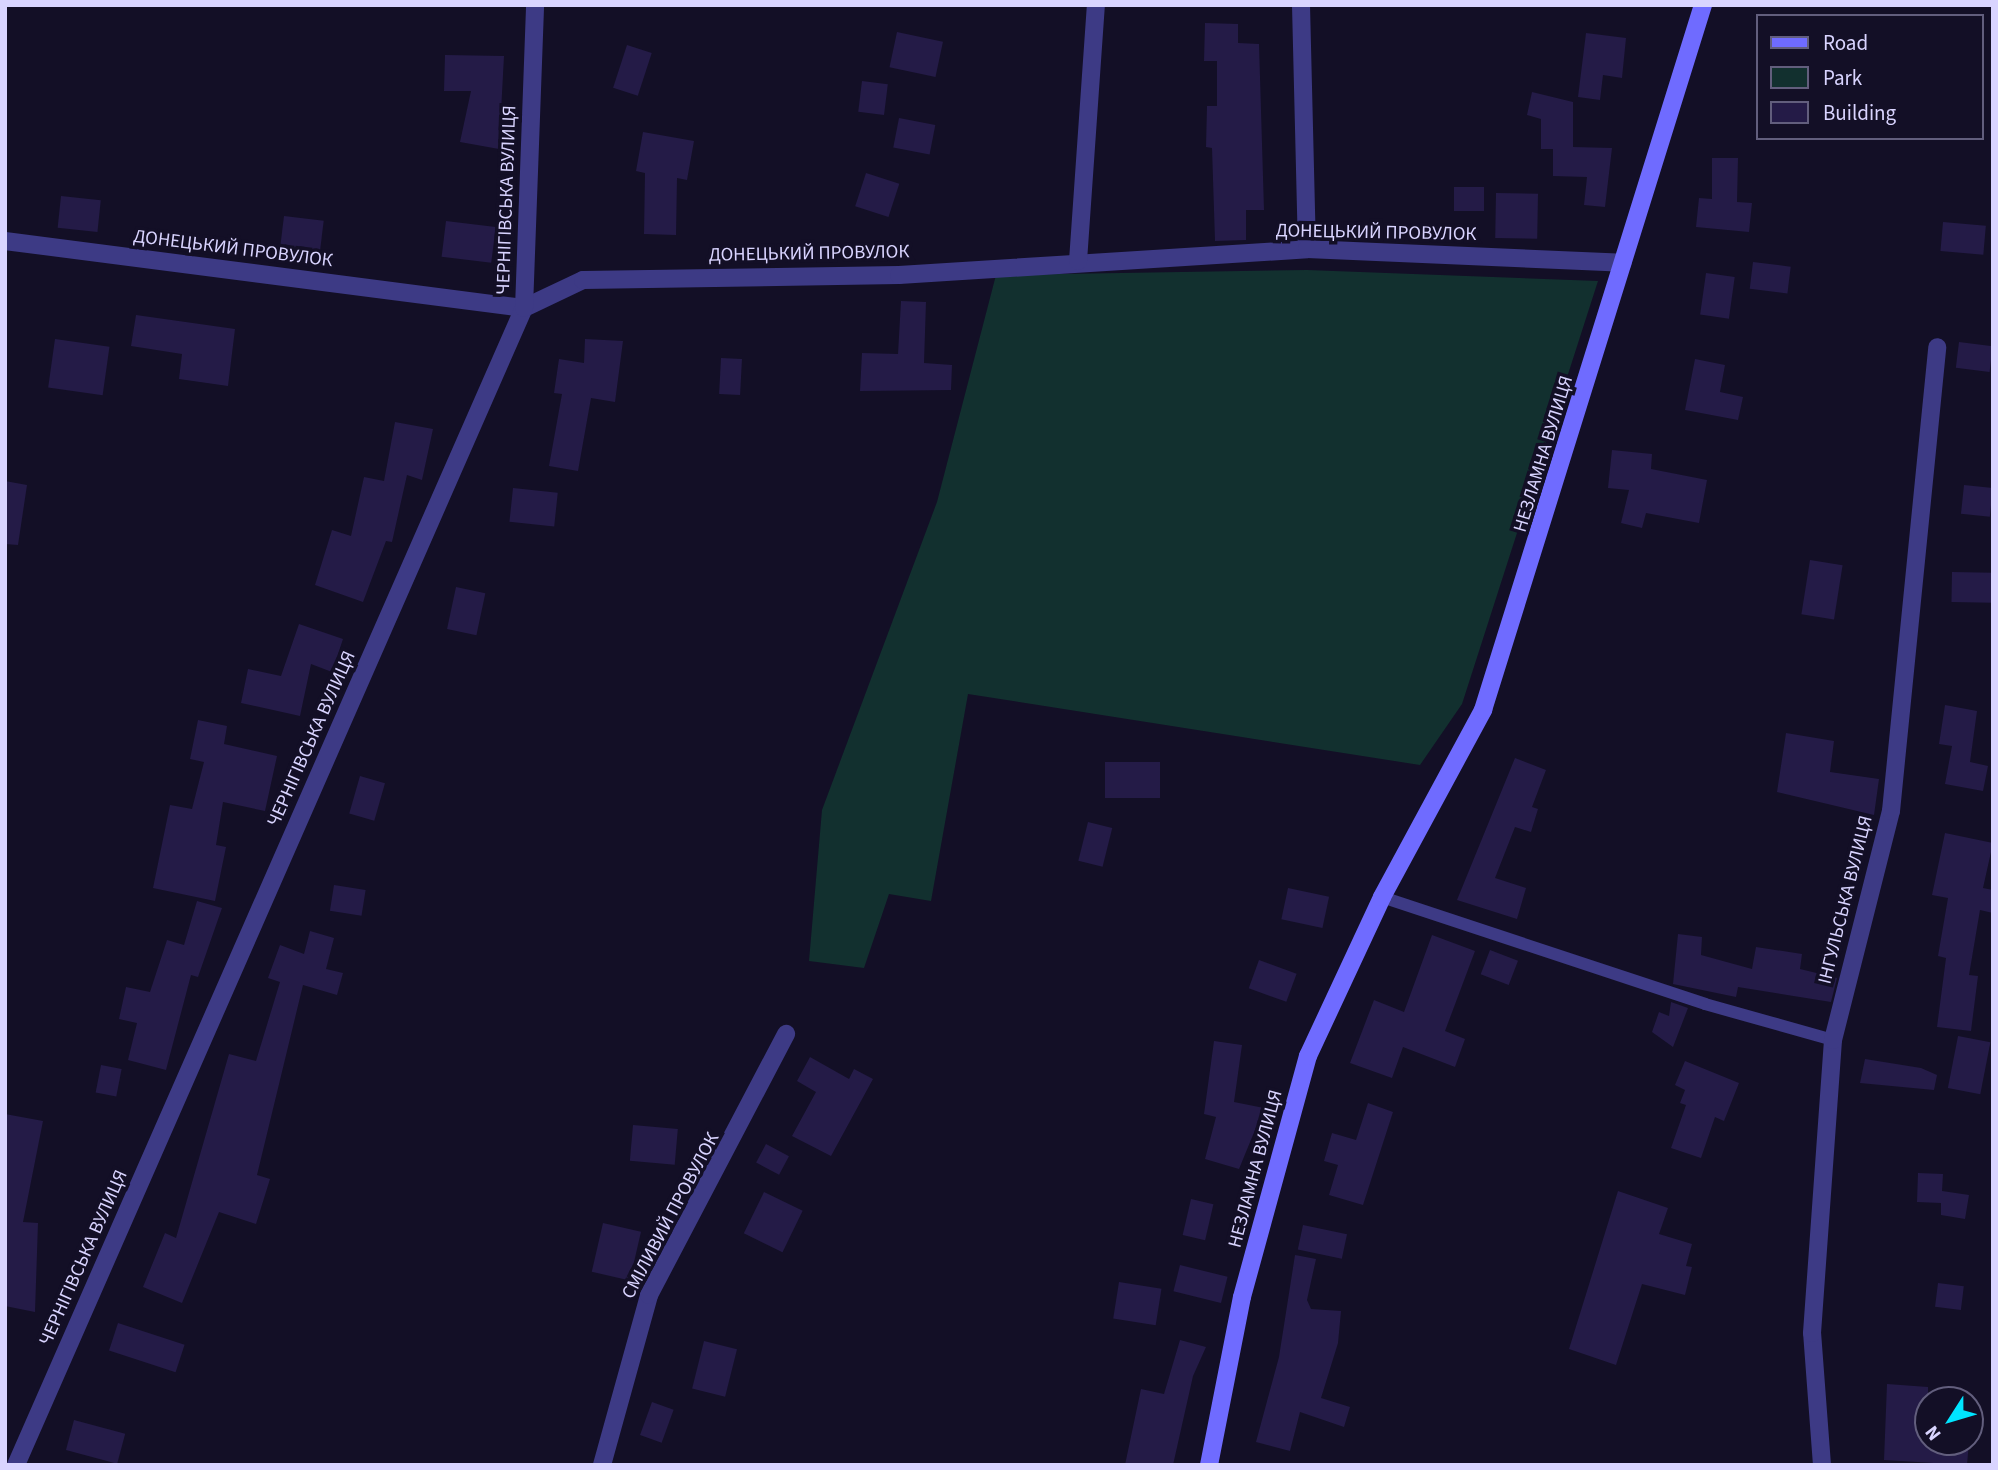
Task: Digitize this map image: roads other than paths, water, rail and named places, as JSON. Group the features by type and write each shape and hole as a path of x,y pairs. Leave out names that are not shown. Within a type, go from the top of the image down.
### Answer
{"street":[{"name":"ЧЕРНІГІВСЬКА ВУЛИЦЯ","path":"16,1465 524,308 535,5"},
{"path":"1079,261 1096,5"},
{"path":"1301,5 1307,249"},
{"name":"НЕЗЛАМНА ВУЛИЦЯ","path":"1209,1465 1242,1297 1308,1056 1382,897 1483,710 1703,5"},
{"name":"ДОНЕЦЬКИЙ ПРОВУЛОК","path":"5,241 524,308 583,280 899,275 1079,261 1307,249 1623,263"},
{"name":"ІНГУЛЬСЬКА ВУЛИЦЯ","path":"1822,1465 1812,1333 1833,1040 1891,811 1937,347"},
{"name":"СМІЛИВИЙ ПРОВУЛОК","path":"602,1465 649,1295 786,1034"}],"lane":[{"path":"1382,897 1704,1004 1833,1040"}]}
